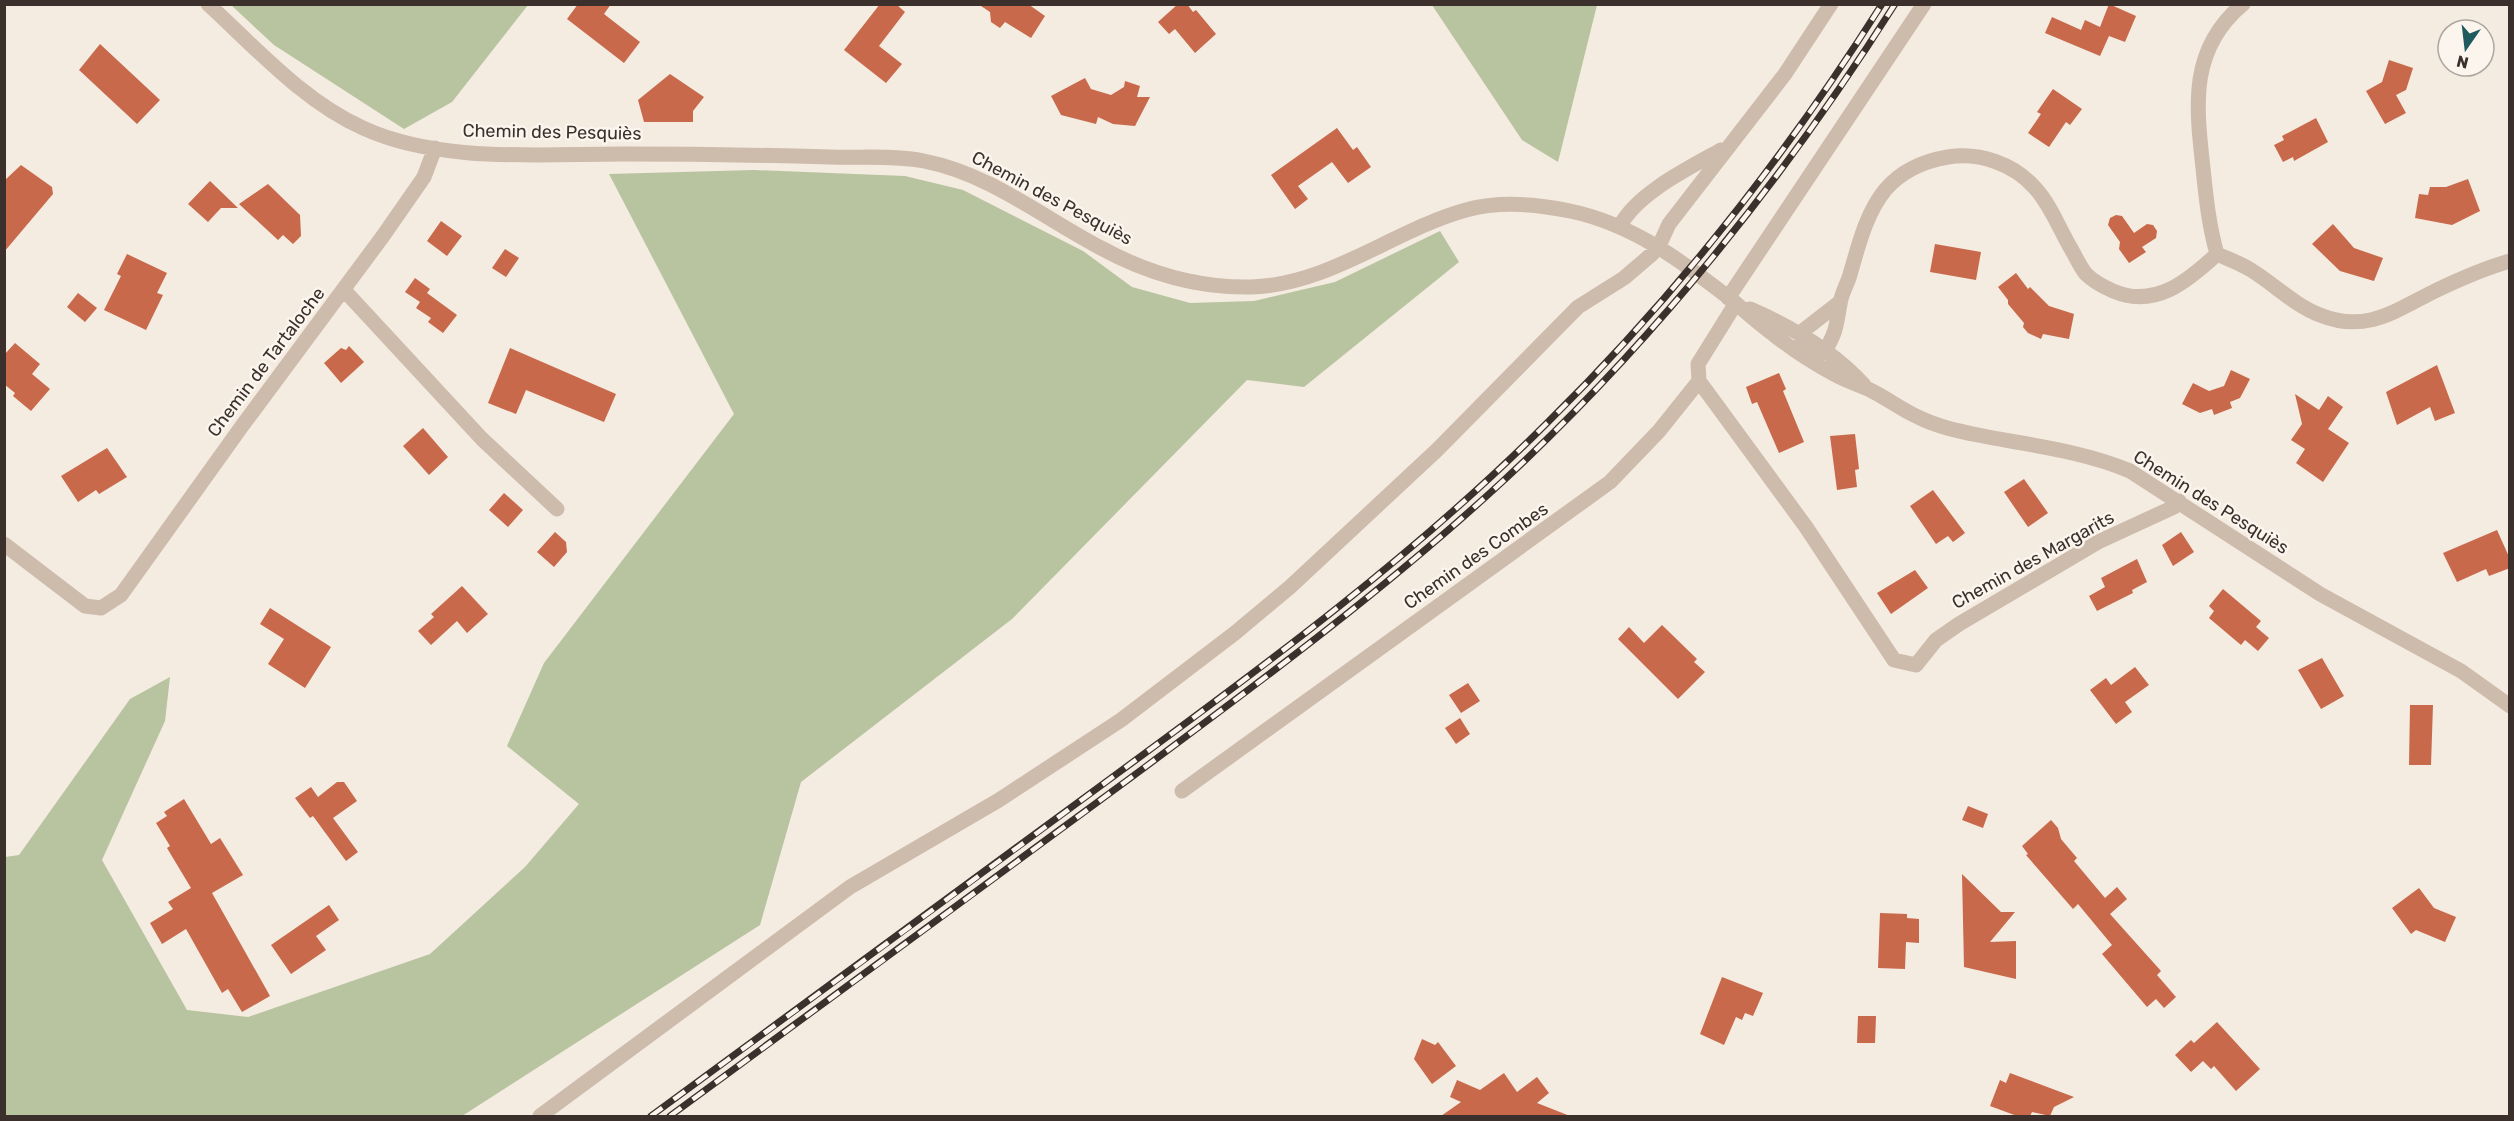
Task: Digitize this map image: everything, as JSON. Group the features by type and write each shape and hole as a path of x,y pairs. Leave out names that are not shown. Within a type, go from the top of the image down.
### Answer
{"street":[{"name":"Chemin des Pesquiès","path":"208,4 318,102 358,126 393,140 435,148 495,153 918,159 956,169 1004,190 1101,249 1146,269 1180,280 1254,287 1283,283 1331,268 1438,220 1479,207 1498,204 1545,206 1575,212 1620,226 1659,246 1805,357 1838,377 1868,389 1920,418 1954,430 2103,460 2130,471 2320,594 2461,671 2510,706"},
{"path":"540,1116 850,888 999,800 1121,720 1235,633 1290,587 1437,450 1578,307 1624,278 1659,246 1669,224 1785,74 1831,4"},
{"name":"Chemin des Combes","path":"1182,791 1611,482 1659,431 1699,381 1698,364 1732,301 1924,4"},
{"path":"2243,4 2221,24 2208,48 2200,71 2197,97 2210,228 2217,254 2249,269 2304,308 2320,316 2362,323 2381,319 2437,290 2510,261"},
{"path":"1620,226 1625,216 1649,195 1683,171 1727,147"},
{"name":"Chemin de Tartaloche","path":"4,544 86,606 101,608 121,595 424,177 435,148"},
{"path":"1840,302 1823,313 1801,335 1805,357 1825,351 1838,323 1840,302 1866,222 1884,191 1896,178 1912,168 1933,160 1955,156 1980,157 2000,163 2021,175 2037,189 2086,274 2100,285 2118,293 2136,297 2156,296 2175,288 2196,274 2217,254"},
{"path":"344,290 482,439 557,509"},
{"name":"Chemin des Pesquiès","path":"1732,301 1801,335 1850,369 1868,389"},
{"name":"Chemin des Margarits","path":"1699,381 1806,527 1894,660 1916,665 1936,640 1959,624 2098,542 2174,507 2179,501"}],"green space":[{"path":"231,5 528,5 452,102 404,129 274,45"},
{"path":"1432,5 1597,5 1558,162 1522,140"},
{"path":"754,170 905,176 963,190 1083,251 1132,287 1190,303 1254,301 1335,282 1440,231 1459,262 1304,387 1247,380 1012,619 801,782 760,925 462,1116 5,1116 5,857 19,855 130,699 170,677 165,721 102,860 187,1010 248,1017 430,954 525,867 579,804 507,746 544,663 734,414 609,174"}],"building":[{"path":"578,4 611,4 604,14 640,42 624,63 567,19"},
{"path":"880,4 896,4 905,12 879,46 902,64 886,83 844,50"},
{"path":"978,4 1028,4 1045,16 1031,38 1005,22 1000,28 991,22 990,12"},
{"path":"1178,4 1187,4 1193,12 1196,10 1216,34 1195,53 1175,29 1169,34 1158,22"},
{"path":"2109,4 2136,16 2125,42 2109,36 2100,56 2045,33 2052,17 2081,30 2085,20 2100,27"},
{"path":"100,44 160,100 137,124 79,70"},
{"path":"2389,60 2413,68 2406,90 2396,95 2406,113 2385,124 2366,91 2382,82"},
{"path":"670,74 704,97 693,111 693,122 644,122 638,100"},
{"path":"1085,78 1091,89 1111,95 1124,87 1125,81 1140,86 1137,97 1150,97 1135,126 1113,124 1098,117 1096,124 1061,115 1051,96"},
{"path":"2053,89 2082,109 2070,125 2066,122 2049,147 2028,133 2041,114 2037,112"},
{"path":"2316,118 2328,142 2294,161 2293,157 2283,162 2274,145 2284,140 2282,136"},
{"path":"1337,128 1353,150 1357,147 1371,167 1348,183 1332,162 1298,186 1308,199 1295,209 1271,175"},
{"path":"21,165 52,187 53,194 4,252 4,181"},
{"path":"2468,179 2480,211 2452,225 2415,218 2419,194 2428,195 2430,187 2446,187"},
{"path":"210,181 238,208 221,208 208,222 188,204"},
{"path":"268,184 300,215 301,236 293,244 283,235 278,240 239,204"},
{"path":"2116,215 2122,216 2134,233 2147,224 2153,225 2157,231 2156,238 2142,247 2146,252 2129,263 2119,249 2120,242 2108,225 2110,218"},
{"path":"441,221 462,236 447,256 427,241"},
{"path":"2333,224 2354,248 2383,258 2374,281 2340,271 2312,244"},
{"path":"1935,244 1981,252 1976,280 1930,272"},
{"path":"505,249 519,258 506,277 492,268"},
{"path":"127,254 167,273 157,293 163,295 146,330 104,310 121,276 117,274"},
{"path":"2016,273 2028,289 2030,287 2049,306 2074,314 2069,339 2043,334 2041,339 2028,333 2023,327 2024,323 2008,304 2008,300 1998,287"},
{"path":"415,278 430,289 427,293 457,315 443,333 428,322 431,318 416,308 420,302 405,292"},
{"path":"78,293 97,308 85,322 67,307"},
{"path":"15,343 40,364 32,374 50,389 31,411 13,396 15,393 4,384 4,355"},
{"path":"349,346 364,362 341,383 324,363 341,348 346,350"},
{"path":"510,348 616,394 604,422 526,390 516,414 488,403"},
{"path":"2437,365 2455,413 2435,421 2430,407 2397,425 2386,392"},
{"path":"2231,370 2250,379 2240,398 2230,402 2232,408 2214,415 2212,409 2200,413 2182,404 2193,383 2209,391 2224,386"},
{"path":"1779,373 1786,389 1783,391 1804,442 1779,453 1757,402 1752,404 1746,387"},
{"path":"2295,394 2319,410 2328,396 2343,407 2328,429 2349,443 2323,482 2296,463 2305,449 2291,440 2302,424"},
{"path":"423,428 448,457 429,475 403,446"},
{"path":"1855,434 1859,469 1855,470 1857,487 1837,490 1830,436"},
{"path":"107,448 127,477 99,494 96,490 78,502 61,476"},
{"path":"2024,479 2048,513 2028,527 2004,492"},
{"path":"1933,490 1965,533 1953,542 1948,536 1936,544 1910,506"},
{"path":"504,493 523,510 508,527 489,510"},
{"path":"2497,530 2510,559 2510,568 2489,576 2486,569 2457,582 2443,553"},
{"path":"555,532 566,542 567,552 554,567 537,552"},
{"path":"2181,532 2194,552 2173,566 2162,545"},
{"path":"2137,559 2147,582 2132,590 2133,593 2097,611 2089,596 2105,587 2101,578"},
{"path":"1915,570 1928,588 1891,614 1877,593"},
{"path":"462,586 488,614 467,633 457,621 431,645 418,631 434,617 431,614"},
{"path":"2223,589 2261,621 2256,627 2269,638 2258,651 2245,640 2241,645 2209,618 2214,611 2209,606"},
{"path":"270,608 331,647 305,688 268,664 284,639 260,624"},
{"path":"1662,625 1697,659 1694,662 1705,672 1678,699 1618,639 1629,627 1644,643"},
{"path":"2322,658 2344,696 2321,709 2298,670"},
{"path":"2135,667 2149,685 2125,702 2132,712 2116,724 2090,690 2106,678 2111,685"},
{"path":"1468,683 1480,701 1461,713 1449,695"},
{"path":"2410,705 2433,705 2431,765 2409,765"},
{"path":"1460,718 1470,734 1456,744 1445,728"},
{"path":"337,782 344,782 357,801 333,818 358,852 346,861 313,816 310,818 295,798 311,787 318,797"},
{"path":"184,799 211,844 220,838 243,875 212,893 270,996 242,1012 228,989 222,993 186,929 162,944 150,923 173,909 168,902 191,888 167,848 170,846 156,823 167,816 164,812"},
{"path":"1968,806 1988,814 1983,828 1962,820"},
{"path":"2051,820 2058,828 2061,839 2077,858 2074,861 2105,898 2117,887 2127,899 2110,914 2161,971 2157,975 2176,997 2164,1008 2156,999 2147,1007 2102,954 2112,945 2078,904 2073,909 2026,855 2028,854 2022,846"},
{"path":"1962,874 2001,912 2015,912 1990,942 2016,941 2016,979 1964,967"},
{"path":"2419,888 2434,908 2456,917 2445,942 2416,930 2411,934 2392,908"},
{"path":"329,905 339,920 316,936 326,950 291,974 271,945"},
{"path":"1880,913 1907,914 1907,918 1919,919 1919,943 1906,942 1905,969 1878,968"},
{"path":"1722,977 1763,993 1753,1016 1745,1013 1742,1020 1736,1017 1724,1045 1700,1034"},
{"path":"1858,1016 1876,1016 1875,1043 1857,1043"},
{"path":"2217,1022 2260,1069 2236,1091 2214,1066 2211,1069 2203,1061 2191,1072 2175,1055 2191,1040 2194,1043"},
{"path":"1422,1039 1435,1045 1438,1042 1456,1066 1432,1084 1414,1059"},
{"path":"1504,1073 1517,1092 1537,1077 1549,1093 1537,1103 1570,1116 1441,1116 1461,1102 1450,1097 1457,1080 1480,1090"},
{"path":"2010,1073 2074,1097 2054,1107 2050,1116 2032,1112 2030,1116 2017,1116 1990,1106 2000,1080 2006,1083"}],"railway":[{"path":"651,1116 1285,649 1446,518 1547,423 1640,326 1684,275 1768,170 1882,4"},
{"path":"670,1116 1272,672 1458,522 1558,428 1612,372 1714,256 1808,133 1895,4"}]}
